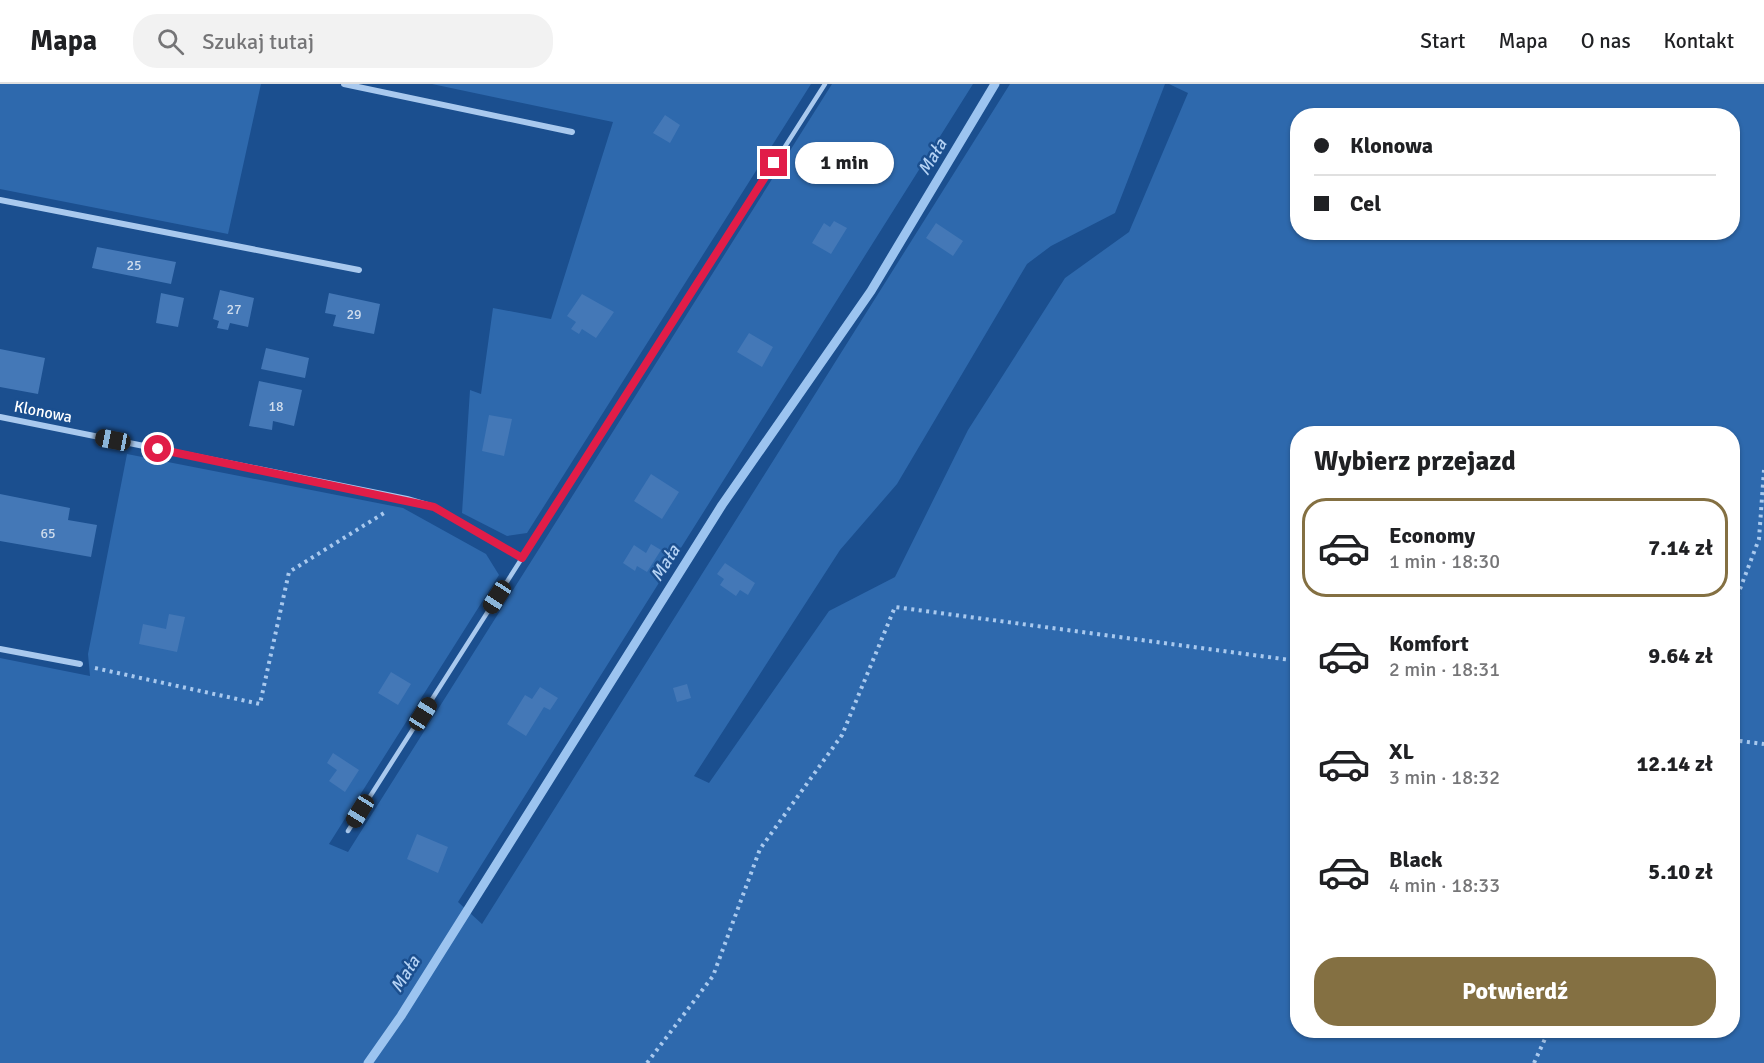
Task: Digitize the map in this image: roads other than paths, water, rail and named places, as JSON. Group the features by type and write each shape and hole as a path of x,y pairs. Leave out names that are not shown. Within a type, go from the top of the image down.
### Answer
{"street":[{"path":"344,84 572,132"},
{"path":"0,200 360,270"},
{"name":"Klonowa","path":"0,417 407,499 434,507"},
{"path":"0,649 80,664"}],"lane":[{"path":"348,831 825,84"},
{"path":"434,507 522,558"}],"waterway":[{"name":"Mała","path":"368,1063 401,1016 722,505 871,291 995,84"}]}
